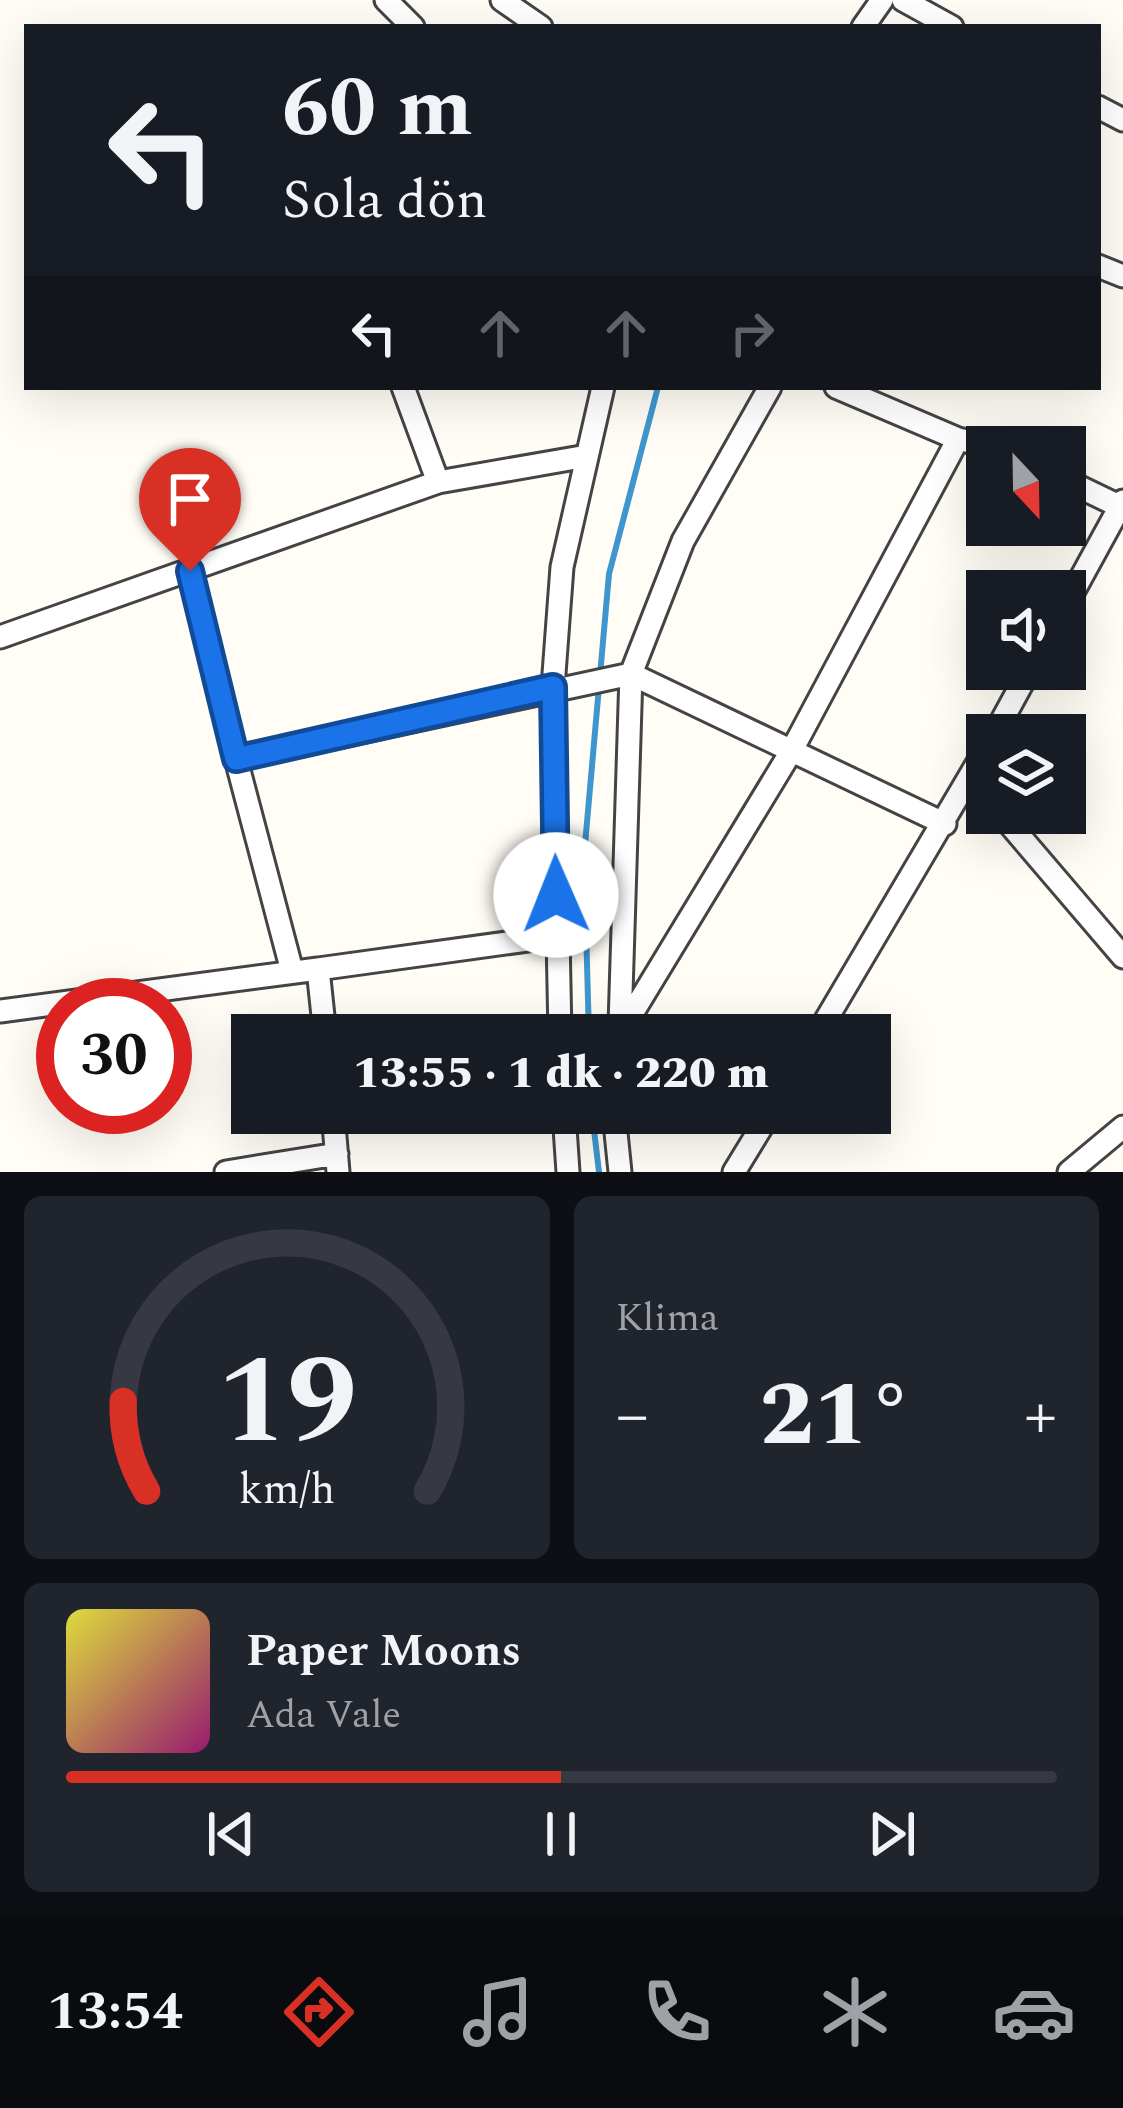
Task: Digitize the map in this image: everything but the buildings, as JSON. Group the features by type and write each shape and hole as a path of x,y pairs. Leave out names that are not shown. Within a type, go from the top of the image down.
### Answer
{"street":[{"path":"386,0 410,24"},
{"path":"502,0 537,24"},
{"path":"903,0 947,24"},
{"path":"404,390 438,482"},
{"path":"559,1014 553,687 562,567 602,390"},
{"path":"619,1014 624,675 682,541 768,390"},
{"path":"843,390 966,441"},
{"path":"629,1014 792,750 958,439"},
{"path":"0,637 438,482 587,455"},
{"path":"1086,489 1122,505 1086,570"},
{"path":"190,571 292,971"},
{"path":"236,759 624,675 945,824"},
{"path":"830,1014 966,785"},
{"path":"1018,834 1123,957"},
{"path":"0,1011 557,936"},
{"path":"318,969 323,1014"},
{"path":"1069,1172 1123,1127"},
{"path":"565,1134 568,1172"},
{"path":"616,1134 620,1172"},
{"path":"734,1172 757,1134"},
{"path":"226,1172 338,1163"}],"waterway":[{"path":"588,1014 584,856 609,574 657,390"},
{"path":"594,1134 599,1172"}],"route":[{"path":"190,571 236,759 553,687 556,895"}]}
